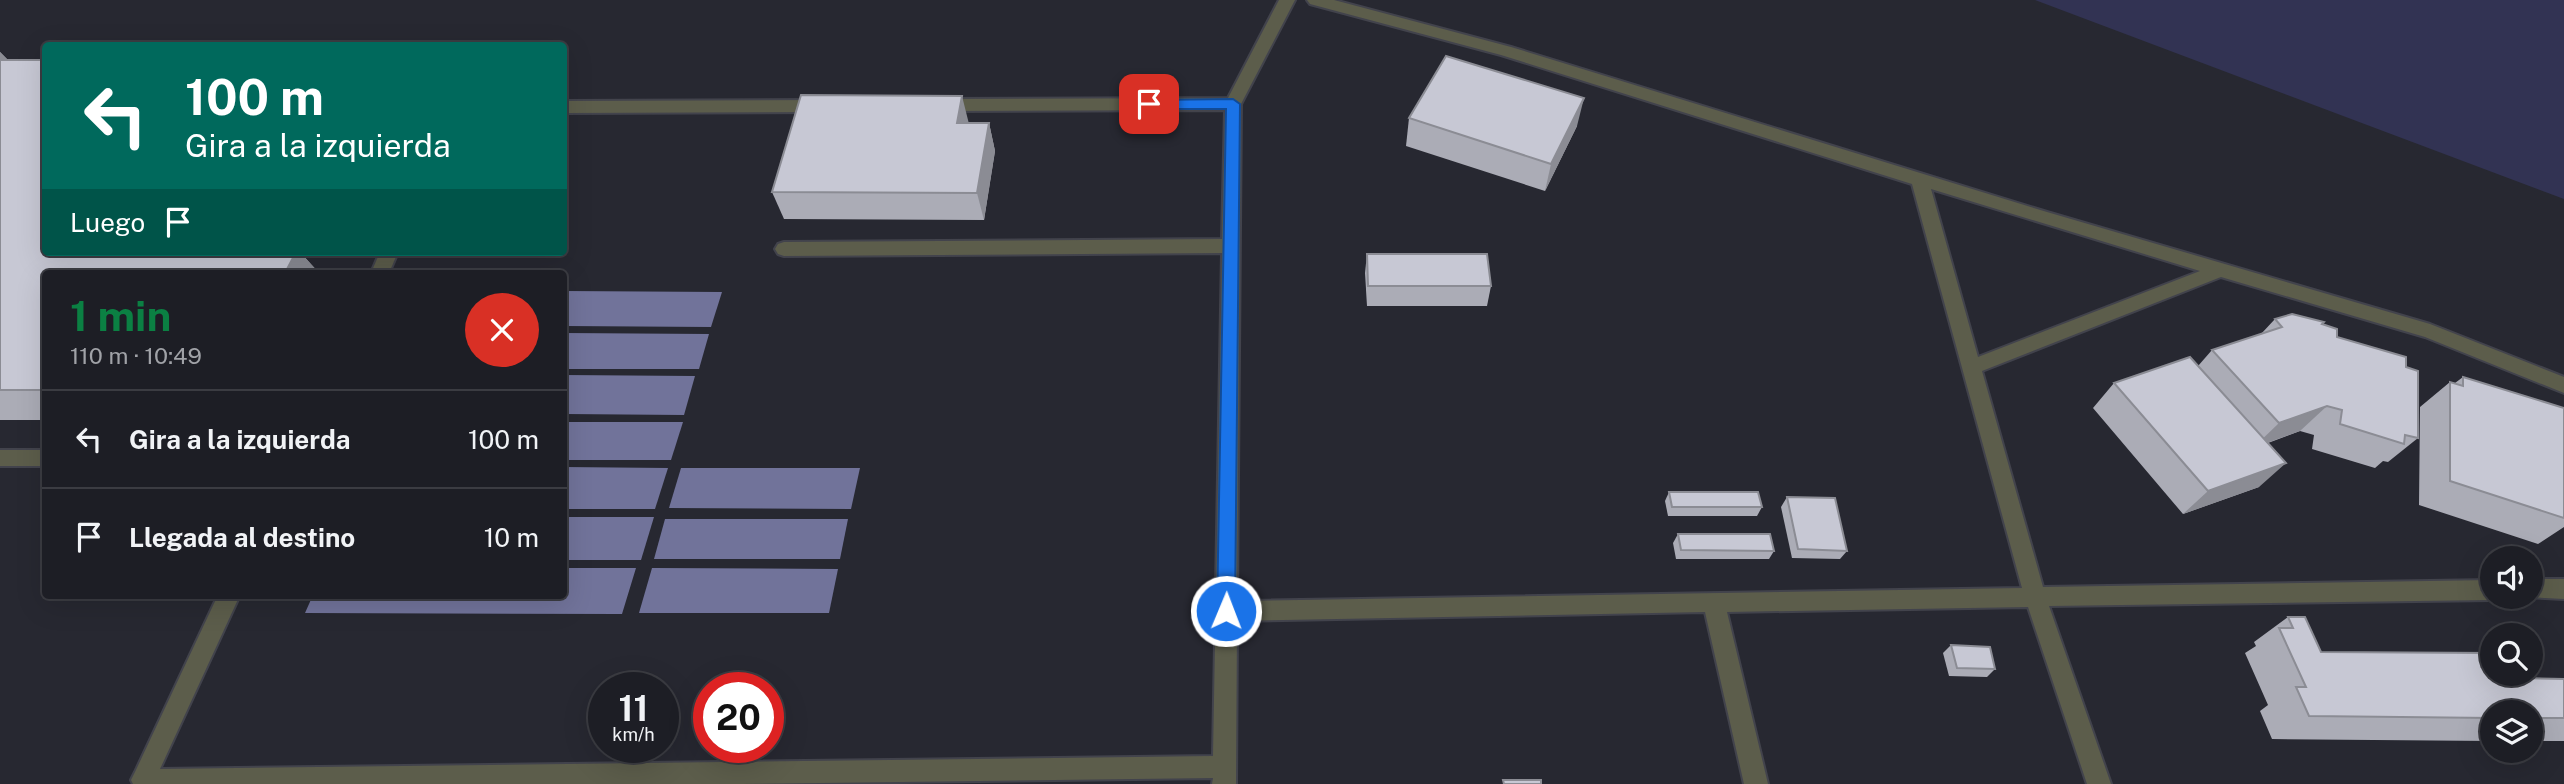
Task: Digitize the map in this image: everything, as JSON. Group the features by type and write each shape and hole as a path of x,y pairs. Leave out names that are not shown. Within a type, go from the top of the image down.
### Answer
{"lane":[{"path":"227,599 143,780 1224,776 1233,104 1287,0"},
{"path":"1315,0 1504,51 1920,180 2430,331 2564,385"},
{"path":"926,105 1233,104"},
{"path":"567,107 842,106"},
{"path":"1920,180 2035,597 2099,784"},
{"path":"784,249 1231,246"},
{"path":"1972,367 2220,270"},
{"path":"0,458 42,458"},
{"path":"2543,589 2564,589"},
{"path":"1226,611 2480,590"},
{"path":"1714,603 1756,784"}],"shaded area":[{"path":"2035,0 2564,0 2564,199"},
{"path":"567,291 722,292 711,327 567,326"},
{"path":"567,333 709,334 699,369 567,369"},
{"path":"567,375 695,376 684,415 567,414"},
{"path":"567,422 683,422 671,460 567,460"},
{"path":"567,467 668,468 655,509 567,509"},
{"path":"681,468 860,468 851,509 669,508"},
{"path":"567,517 654,517 641,560 567,560"},
{"path":"665,519 848,519 840,559 654,559"},
{"path":"567,568 636,568 622,614 305,613 311,599 567,599"},
{"path":"652,568 838,569 829,613 639,613"}],"building":[{"path":"1446,56 1584,98 1551,164 1409,118"},
{"path":"0,60 42,60 42,256 294,256 287,270 42,270 42,390 0,390"},
{"path":"801,95 962,96 957,123 989,123 977,193 772,192"},
{"path":"1367,254 1487,254 1491,286 1368,286"},
{"path":"2292,314 2324,322 2322,324 2337,329 2337,337 2406,357 2406,367 2418,371 2418,438 2405,435 2404,444 2340,424 2342,410 2327,406 2279,423 2212,350 2282,327 2275,319"},
{"path":"2190,357 2286,463 2208,491 2114,383"},
{"path":"2463,377 2564,408 2564,518 2450,481 2450,382 2463,386"},
{"path":"1669,492 1758,492 1762,507 1672,507"},
{"path":"1787,497 1835,498 1847,551 1798,549"},
{"path":"1678,534 1770,534 1774,551 1681,550"},
{"path":"2288,617 2305,617 2321,652 2480,653 2480,686 2543,686 2543,679 2564,679 2564,718 2543,718 2543,700 2480,700 2480,718 2309,716 2296,687 2306,687 2279,628 2293,628"},
{"path":"1951,645 1990,647 1995,669 1957,668"},
{"path":"1503,780 1541,780 1541,784 1504,784"}],"route":[{"path":"1149,104 1233,104 1226,611"}]}
